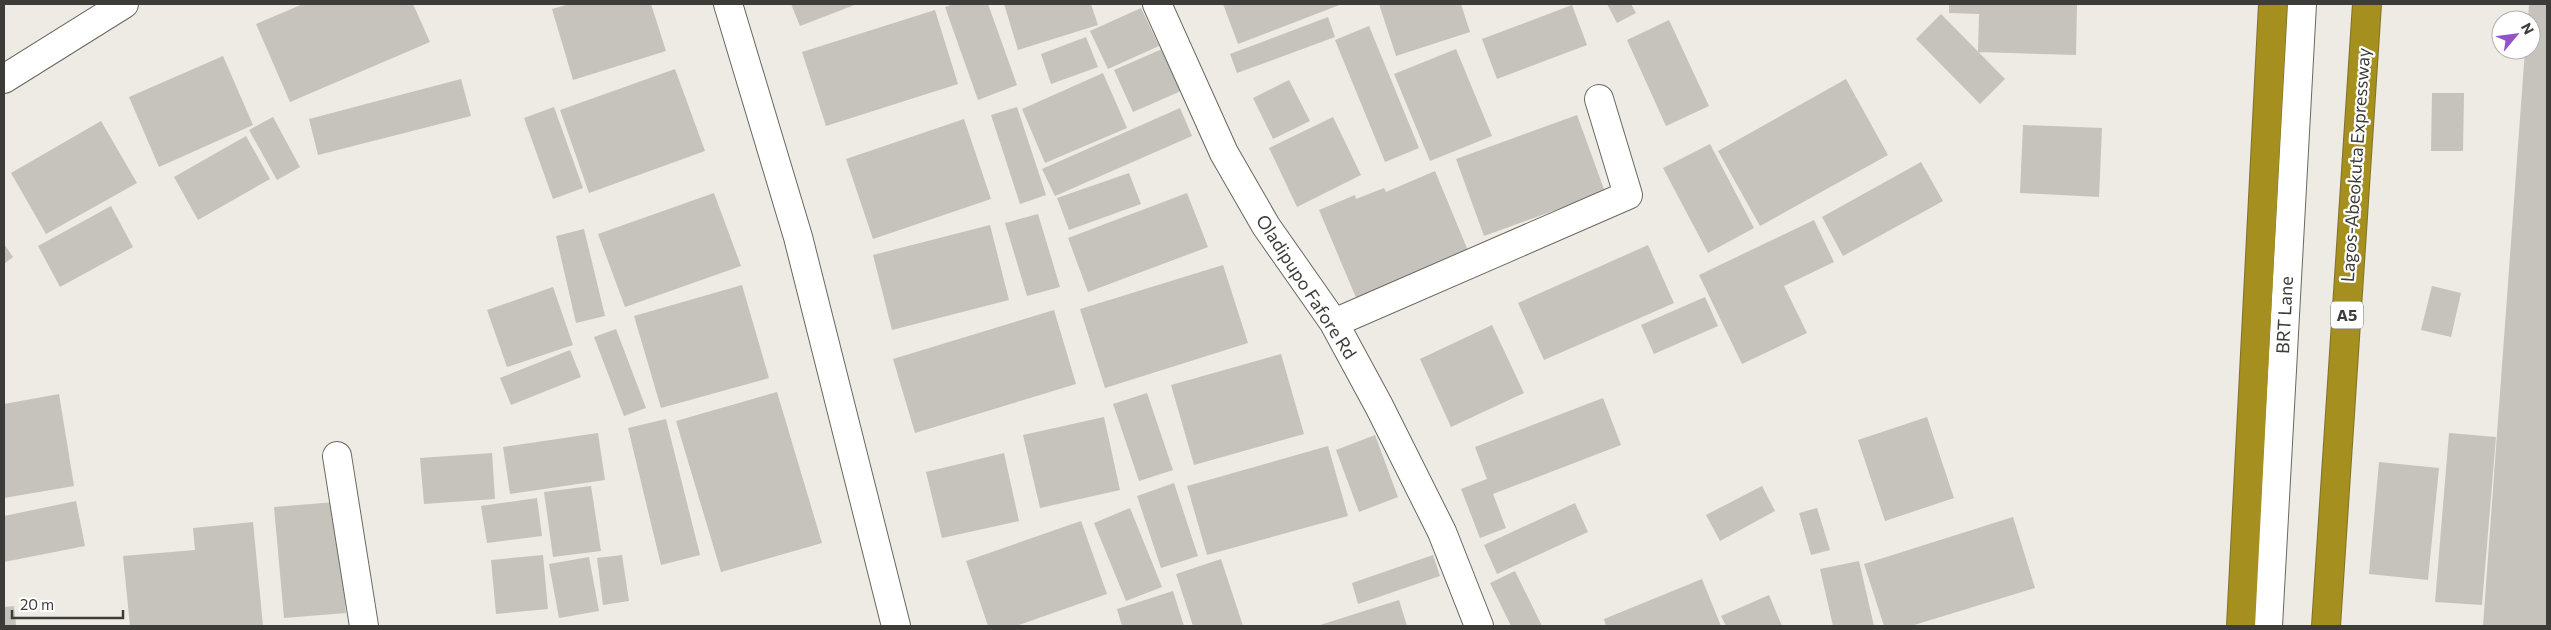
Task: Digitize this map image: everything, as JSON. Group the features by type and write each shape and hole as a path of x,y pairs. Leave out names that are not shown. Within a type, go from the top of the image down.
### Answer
{"highway":[{"path":"2241,626 2273,4"},
{"name":"Lagos-Abeokuta Expressway","path":"2326,626 2367,4"}],"street":[{"path":"4,79 124,4"},
{"path":"728,4 798,237 893,626"},
{"name":"Oladipupo Fafore Rd","path":"1157,4 1224,153 1266,226 1334,324 1379,406 1442,532 1479,626"},
{"name":"BRT Lane","path":"2268,626 2302,4"},
{"path":"1334,324 1628,195 1599,99"},
{"path":"337,456 364,626"}],"building":[{"path":"303,4 413,4 430,42 290,102 256,24"},
{"path":"570,4 651,4 666,51 573,80 552,9"},
{"path":"791,4 857,4 800,26"},
{"path":"954,4 988,4 1017,85 978,100 945,7"},
{"path":"1004,4 1091,4 1098,25 1018,50"},
{"path":"1223,4 1342,4 1238,44"},
{"path":"1379,4 1461,4 1470,32 1396,56"},
{"path":"1607,4 1631,4 1636,13 1617,23"},
{"path":"1949,4 2077,4 2076,55 1978,52 1979,14 1949,13"},
{"path":"2529,4 2547,4 2547,626 2483,626 2524,60 2541,60 2541,10 2529,10"},
{"path":"1572,5 1587,45 1497,79 1482,39"},
{"path":"1141,8 1159,46 1108,69 1090,31"},
{"path":"935,10 958,84 826,126 802,52"},
{"path":"1941,14 2005,79 1980,104 1916,39"},
{"path":"1328,17 1335,37 1237,73 1230,54"},
{"path":"1669,20 1709,106 1666,126 1627,40"},
{"path":"1369,26 1419,148 1385,162 1335,40"},
{"path":"1086,37 1098,67 1051,84 1041,54"},
{"path":"1162,49 1181,91 1133,112 1114,70"},
{"path":"1456,49 1492,136 1430,161 1394,74"},
{"path":"223,56 253,125 159,167 129,97"},
{"path":"675,69 705,151 589,193 560,110"},
{"path":"1103,73 1127,128 1045,163 1022,109"},
{"path":"461,79 471,116 318,155 309,119"},
{"path":"1846,79 1888,155 1760,226 1718,151"},
{"path":"1289,80 1310,121 1273,139 1253,98"},
{"path":"2432,93 2464,93 2463,151 2431,151"},
{"path":"554,107 583,188 553,199 524,118"},
{"path":"1017,107 1046,195 1020,204 991,115"},
{"path":"1180,108 1192,136 1055,196 1042,169"},
{"path":"1577,115 1605,192 1484,236 1456,159"},
{"path":"273,117 300,167 277,180 249,130"},
{"path":"1333,117 1361,175 1297,207 1269,148"},
{"path":"964,119 991,199 873,239 846,159"},
{"path":"101,121 137,183 46,234 11,173"},
{"path":"2023,125 2102,128 2099,197 2020,193"},
{"path":"246,136 270,179 198,220 174,177"},
{"path":"1710,144 1754,228 1708,253 1663,168"},
{"path":"1921,162 1943,201 1843,256 1822,217"},
{"path":"1435,171 1469,253 1357,300 1319,210 1355,195 1356,199 1384,188 1386,192"},
{"path":"1129,173 1141,204 1069,230 1057,198"},
{"path":"714,193 741,266 625,307 598,234"},
{"path":"1187,193 1208,247 1088,292 1068,238"},
{"path":"111,206 133,247 60,287 38,246"},
{"path":"1038,214 1060,287 1027,296 1005,223"},
{"path":"1814,220 1834,262 1784,286 1807,333 1742,364 1699,275"},
{"path":"990,225 1009,300 892,330 873,255"},
{"path":"584,229 605,316 576,323 556,236"},
{"path":"4,244 13,257 4,264"},
{"path":"1648,245 1674,303 1544,360 1518,303"},
{"path":"1223,265 1248,343 1105,388 1080,309"},
{"path":"742,285 769,378 661,408 634,316"},
{"path":"2432,286 2461,293 2451,337 2421,330"},
{"path":"553,287 573,345 507,367 487,310"},
{"path":"1705,297 1718,326 1654,354 1641,325"},
{"path":"1054,310 1076,384 915,433 893,359"},
{"path":"1492,325 1524,393 1451,427 1420,359"},
{"path":"616,329 646,408 624,416 594,337"},
{"path":"570,350 581,377 511,405 500,378"},
{"path":"1281,354 1304,434 1194,465 1171,385"},
{"path":"777,392 822,543 721,572 676,421"},
{"path":"1147,393 1173,470 1139,481 1113,404"},
{"path":"59,394 74,486 4,498 4,404"},
{"path":"1603,398 1621,445 1493,494 1506,528 1480,538 1461,489 1487,479 1475,447"},
{"path":"1104,417 1120,490 1040,508 1023,435"},
{"path":"1927,417 1954,498 1885,521 1858,440"},
{"path":"666,419 700,555 661,565 628,428"},
{"path":"598,433 605,480 510,494 503,447"},
{"path":"2449,433 2496,437 2482,605 2435,602"},
{"path":"1375,435 1398,497 1359,512 1336,450"},
{"path":"1328,446 1348,516 1207,555 1187,486"},
{"path":"492,453 495,499 424,504 420,458"},
{"path":"1004,453 1019,521 942,538 926,472"},
{"path":"2379,462 2439,468 2428,580 2369,574"},
{"path":"1174,483 1198,556 1161,568 1137,496"},
{"path":"591,486 601,551 553,557 544,492"},
{"path":"1762,486 1775,511 1720,541 1706,515"},
{"path":"537,498 542,536 487,543 481,506"},
{"path":"76,501 85,546 4,562 4,516"},
{"path":"335,502 346,613 284,618 274,507"},
{"path":"1575,503 1588,532 1497,574 1484,545"},
{"path":"1130,508 1162,587 1126,601 1094,523"},
{"path":"1817,508 1830,550 1811,555 1799,513"},
{"path":"2013,517 2035,588 1911,626 1884,626 1864,564"},
{"path":"1081,521 1107,594 1016,626 988,626 966,561"},
{"path":"253,522 263,626 130,626 123,556 195,550 193,528"},
{"path":"543,555 548,609 496,614 491,560"},
{"path":"622,555 629,601 603,605 597,558"},
{"path":"1433,555 1440,576 1358,604 1352,583"},
{"path":"589,557 599,611 559,618 549,564"},
{"path":"1221,559 1243,626 1193,626 1176,574"},
{"path":"1859,561 1874,626 1833,626 1820,569"},
{"path":"1515,571 1542,626 1511,626 1490,583"},
{"path":"1702,579 1721,626 1606,626 1604,619"},
{"path":"1173,591 1184,626 1122,626 1117,609"},
{"path":"1769,595 1782,626 1726,626 1721,616"},
{"path":"1399,600 1407,626 1317,626"},
{"path":"14,606 16,626 4,626 4,607"}]}
